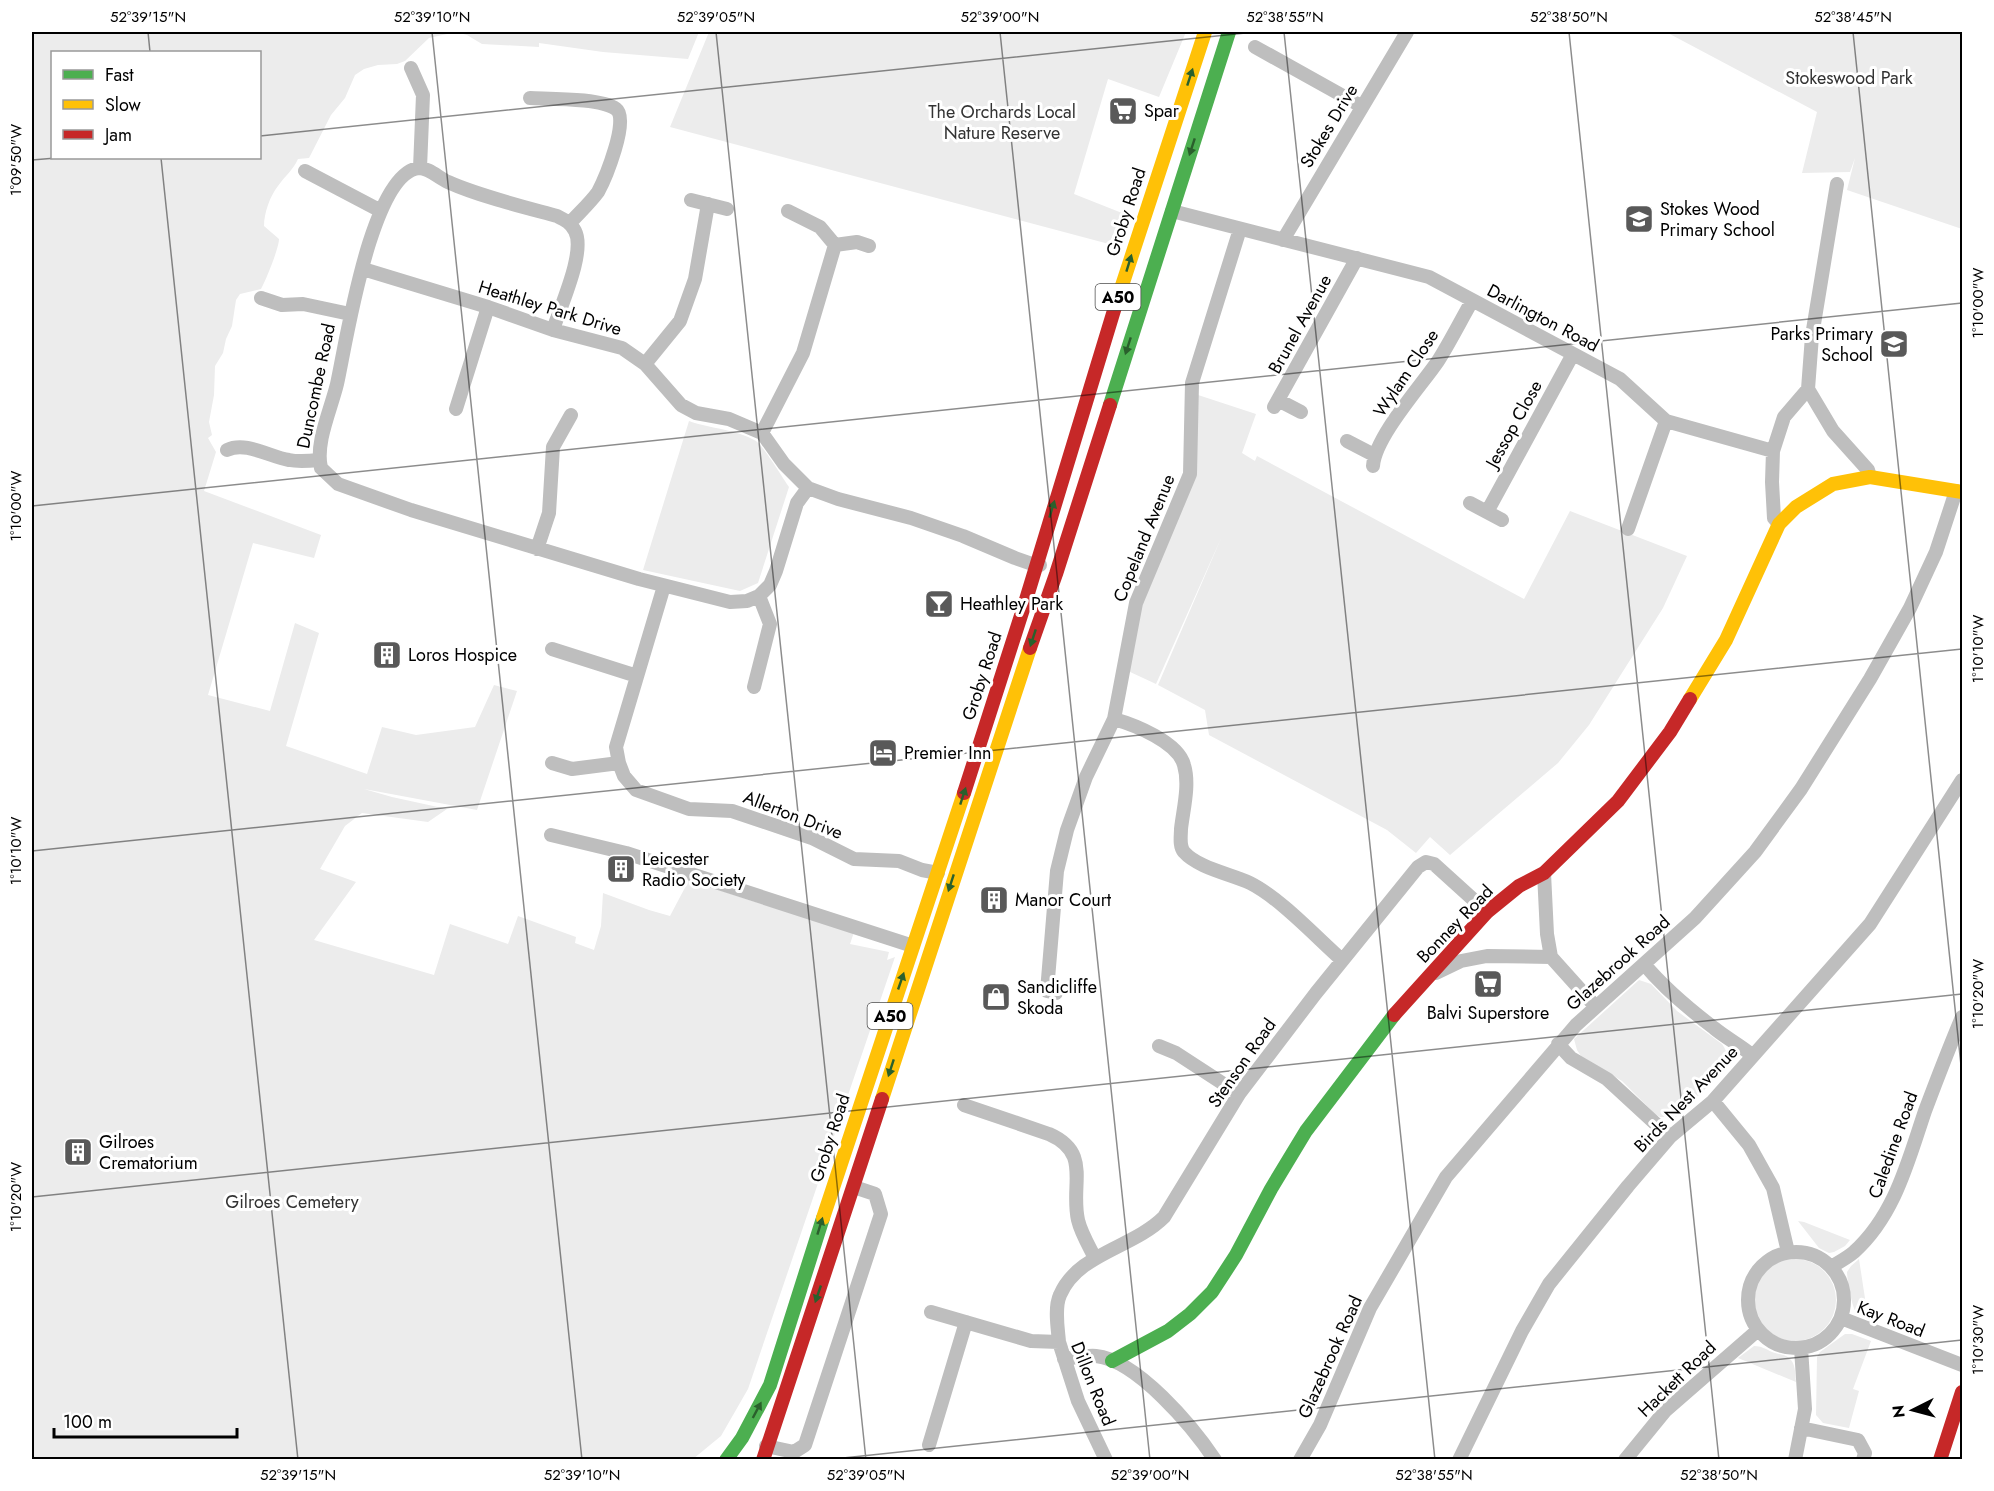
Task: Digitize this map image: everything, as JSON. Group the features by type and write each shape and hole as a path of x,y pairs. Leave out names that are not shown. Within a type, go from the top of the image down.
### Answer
{"main road":[{"name":"Groby Road","path":"726,1460 742,1438 770,1385 838,1168 938,873 1025,603 1134,246 1205,32"},
{"name":"Groby Road","path":"765,1453 1059,563 1229,32"},
{"path":"1779,524 1796,507 1833,484 1870,477 1959,491"},
{"name":"Bonney Road","path":"1112,1361 1168,1331 1190,1314 1212,1292 1236,1255 1271,1189 1306,1131 1376,1038 1487,912 1519,886 1544,873 1618,801 1670,732 1726,640 1779,524"},
{"path":"1941,1460 1962,1392"}],"street":[{"name":"Stokes Drive","path":"1283,240 1407,32"},
{"path":"1255,47 1361,106"},
{"path":"411,68 423,95 420,168 448,182 557,216 570,223 578,238 577,256 553,330"},
{"path":"530,98 599,104 616,109 621,118 606,176 597,193 570,223"},
{"name":"Duncombe Road","path":"420,168 411,171 398,181 381,211 350,314 339,375 320,449 321,468 346,488 537,549 664,586 730,602 747,601 759,596"},
{"path":"305,171 381,211"},
{"path":"1837,183 1812,336 1808,389 1833,431 1868,470 1870,477"},
{"path":"691,200 727,209"},
{"path":"645,364 680,321 695,279 708,204"},
{"path":"788,211 820,227 835,245"},
{"name":"Darlington Road","path":"1172,211 1429,277 1620,379 1666,421 1773,451"},
{"name":"Copeland Avenue","path":"1056,993 1047,991 1057,871 1067,830 1086,777 1114,719 1136,605 1190,474 1192,383 1240,229"},
{"path":"835,245 857,242 869,246"},
{"path":"835,245 803,353 762,433 784,464 808,488 838,499 911,518 1035,565 1059,563"},
{"name":"Brunel Avenue","path":"1300,412 1276,404 1357,258"},
{"name":"Heathley Park Drive","path":"363,269 488,307 553,330 622,348 645,364 681,405 696,413 729,419 762,433"},
{"path":"261,298 282,305 303,304 350,314"},
{"name":"Wylam Close","path":"1347,441 1373,460 1405,404 1438,360 1472,301"},
{"path":"456,409 488,307"},
{"name":"Jessop Close","path":"1487,512 1573,354"},
{"path":"1779,524 1774,518 1773,451 1784,417 1808,389"},
{"path":"537,549 549,513 553,447 571,415"},
{"path":"1628,529 1666,421"},
{"path":"227,450 235,446 296,462 319,460"},
{"path":"754,687 770,624 759,596 770,585 797,503 808,488"},
{"name":"Glazebrook Road","path":"1300,1460 1320,1425 1370,1308 1446,1177 1558,1044 1595,1006 1695,918 1755,852 1801,789 1870,680 1910,608 1936,552 1959,491"},
{"path":"1470,503 1502,520"},
{"path":"552,763 572,769 619,763 616,747 664,586"},
{"path":"552,649 637,676"},
{"path":"1114,719 1128,723 1159,739 1180,755 1186,780 1181,835 1181,846 1184,852 1197,861 1250,883 1268,895 1342,960"},
{"name":"Allerton Drive","path":"619,763 624,776 636,790 689,809 732,811 812,838 854,859 898,861 938,873"},
{"name":"Birds Nest Avenue","path":"1459,1460 1522,1331 1549,1284 1670,1137 1713,1101 1870,924 1962,780"},
{"path":"551,836 626,853 913,945"},
{"name":"Stenson Road","path":"1059,1342 1059,1297 1071,1277 1095,1258 1153,1228 1164,1217 1239,1094 1342,960 1418,867 1426,862 1434,864 1487,912"},
{"path":"1544,873 1547,934 1551,957 1595,1006"},
{"path":"1428,978 1461,961 1487,956 1551,957"},
{"path":"1644,964 1678,999 1753,1056"},
{"name":"Caledine Road","path":"1831,1267 1853,1253 1888,1212 1903,1177 1940,1068 1962,1017"},
{"path":"1558,1044 1571,1058 1607,1079 1670,1137"},
{"path":"1158,1046 1176,1053 1239,1094"},
{"path":"1713,1101 1749,1145 1773,1188 1788,1252"},
{"path":"964,1105 1050,1134 1069,1147 1074,1155 1076,1166 1080,1229 1095,1258"},
{"name":"Groby Road","path":"765,1453 794,1452 805,1445 809,1434 881,1214 875,1194 854,1187"},
{"path":"1795,1460 1804,1409 1802,1348 1777,1345 1758,1330 1749,1310 1749,1287 1760,1268 1768,1261 1788,1252 1807,1253 1824,1260 1831,1267"},
{"name":"Kay Road","path":"1802,1348 1814,1345 1825,1338 1841,1318 1844,1308 1842,1286 1831,1267"},
{"name":"Dillon Road","path":"931,1312 1031,1341 1059,1342 1078,1401 1106,1460"},
{"name":"Kay Road","path":"1841,1318 1856,1326 1962,1365"},
{"path":"929,1444 966,1322"},
{"name":"Hackett Road","path":"1625,1460 1665,1411 1758,1330"},
{"path":"1064,1359 1097,1356 1126,1366 1164,1400 1200,1438 1215,1460"},
{"path":"1801,1428 1858,1440 1865,1453 1863,1460"}],"green space":[{"name":"Gilroes Cemetery","path":"32,32 456,32 429,38 405,61 378,65 364,69 355,75 345,98 331,115 309,158 298,159 272,195 266,210 264,226 279,239 275,256 261,289 240,294 236,300 232,326 223,353 215,366 214,395 209,422 212,435 208,438 216,452 204,491 321,535 314,558 253,543 208,695 270,711 295,623 319,633 286,746 367,774 382,727 416,735 475,727 494,685 517,691 477,810 364,789 447,809 428,822 362,813 345,826 320,869 356,882 314,940 434,975 450,924 508,944 518,916 576,937 575,943 594,950 601,926 603,893 670,916 689,880 854,932 850,944 889,952 887,960 895,957 748,1389 721,1436 693,1459 32,1459"},
{"path":"456,32 699,32 688,59 603,52 539,43 539,47 482,44 467,35"},
{"name":"The Orchards Local Nature Reserve","path":"709,32 1186,32 1159,97 1108,79 1074,194 1122,213 1109,244 670,127"},
{"name":"Stokeswood Park","path":"1666,32 1962,32 1962,229 1847,190 1855,158 1850,172 1802,173 1817,112"},
{"path":"1192,393 1256,414 1242,453 1255,461 1257,456 1524,599 1570,511 1687,556 1663,608 1589,725 1558,763 1450,855 1430,837 1416,853 1387,830 1209,735 1205,710 1158,685 1222,536 1156,684 1128,671 1132,617 1189,477"},
{"path":"689,421 740,434 756,441 789,487 758,583 740,591 643,570"},
{"path":"1639,980 1651,984 1677,1011 1722,1044 1727,1054 1727,1063 1723,1070 1676,1117 1660,1117 1655,1114 1622,1081 1581,1056 1574,1039"},
{"path":"1798,1221 1850,1240 1845,1246 1829,1253 1819,1248"},
{"path":"1795,1259 1811,1262 1824,1271 1833,1284 1836,1300 1833,1316 1824,1329 1811,1338 1795,1341 1779,1338 1766,1329 1757,1316 1754,1300 1757,1284 1766,1271 1779,1262"},
{"path":"1859,1259 1868,1318 1854,1309 1848,1280 1847,1272"},
{"path":"1845,1334 1852,1334 1871,1341 1853,1389 1859,1391 1849,1428 1823,1423 1816,1415 1817,1357 1820,1352"},
{"path":"1754,1346 1789,1358 1794,1367 1796,1382 1738,1358"}],"traffic: fast":[{"path":"1110,405 1229,32"},
{"path":"1112,1361 1168,1331 1190,1314 1212,1292 1236,1255 1271,1189 1306,1131 1394,1015"},
{"path":"726,1460 742,1438 770,1385 823,1218"}],"traffic: slow":[{"path":"1115,307 1205,32"},
{"path":"1690,699 1726,640 1779,524 1796,507 1833,484 1870,477 1962,492"},
{"path":"882,1099 1030,648"},
{"path":"823,1218 964,793"}],"traffic: jam":[{"path":"964,793 1025,603 1115,307"},
{"path":"1030,648 1110,405"},
{"path":"1394,1015 1487,912 1519,886 1544,873 1618,801 1670,732 1690,699"},
{"path":"763,1460 882,1099"},
{"path":"1940,1460 1962,1392"}],"place":[{"name":"Spar","path":"1123,111"},
{"name":"Stokes Wood Primary School","path":"1639,219"},
{"name":"Parks Primary School","path":"1894,344"},
{"name":"Heathley Park","path":"939,604"},
{"name":"Loros Hospice","path":"387,655"},
{"name":"Premier Inn","path":"883,753"},
{"name":"Leicester Radio Society","path":"621,869"},
{"name":"Manor Court","path":"994,900"},
{"name":"Balvi Superstore","path":"1488,984"},
{"name":"Sandicliffe Skoda","path":"996,997"},
{"name":"Gilroes Crematorium","path":"78,1152"}]}
